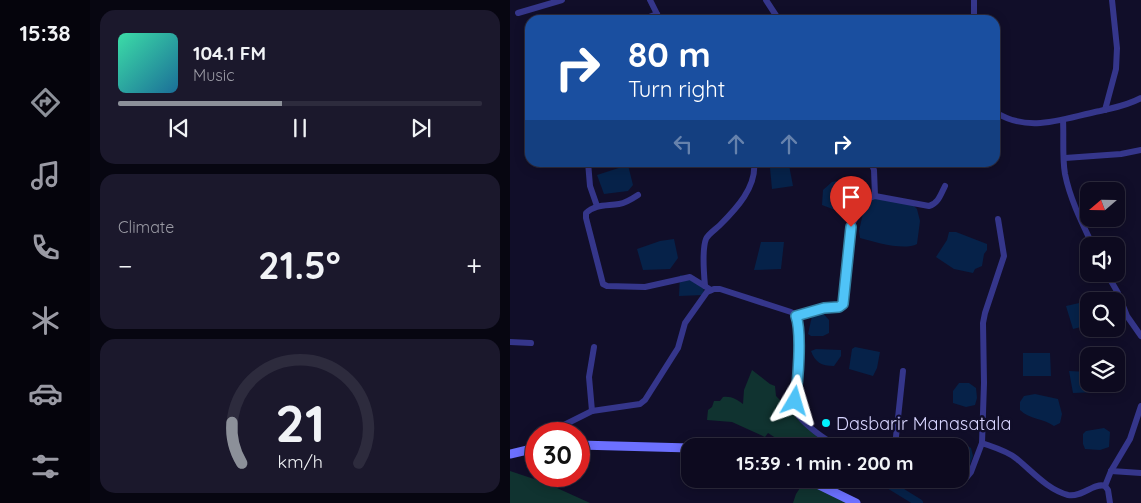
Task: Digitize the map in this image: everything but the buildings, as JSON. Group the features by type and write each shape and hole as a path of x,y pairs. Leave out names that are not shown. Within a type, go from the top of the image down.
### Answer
{"main road":[{"path":"590,445 681,448"},
{"path":"510,454 525,451"},
{"path":"829,488 856,503"}],"street":[{"path":"518,13 562,0"},
{"path":"650,0 658,15"},
{"path":"766,0 775,15"},
{"path":"974,0 974,15"},
{"path":"1105,110 1116,69 1117,48 1112,0"},
{"path":"1000,115 1008,119 1046,124 1120,108 1141,98"},
{"path":"1063,120 1065,172 1070,193 1089,237"},
{"path":"1064,158 1141,150"},
{"path":"588,167 590,186 597,206"},
{"path":"570,422 592,411 640,404 645,400 678,348 685,323 707,292 704,261 706,239 735,210 748,188 755,172 754,167"},
{"path":"873,167 875,196"},
{"path":"796,316 824,308 839,307 843,304 851,227 864,200 875,196 929,206 937,202 945,186"},
{"path":"638,195 619,204 597,206 586,213 605,286 645,287 690,277 708,288 720,289 791,312 796,316 799,349 798,384 795,401 797,413 822,438"},
{"path":"969,474 982,442 984,383 983,323 1004,256 998,219"},
{"path":"1112,282 1127,316 1141,336"},
{"path":"510,342 531,343"},
{"path":"592,411 589,377 594,347"},
{"path":"896,438 903,371"},
{"path":"1105,486 1130,439 1141,406"},
{"path":"982,442 1016,458 1044,483 1071,496 1101,485 1105,486"},
{"path":"1112,471 1141,473"},
{"path":"1105,486 1108,490 1110,503"}],"green space":[{"path":"752,370 775,386 776,396 787,407 794,406 795,417 816,434 818,438 776,438 768,433 765,437 732,422 707,420 708,410 712,407 714,401 720,401 723,397 729,397 743,404 744,390"},
{"path":"510,471 525,476 525,487 555,487 590,503 510,503"},
{"path":"800,488 822,488 848,503 793,503"}],"water":[{"path":"622,167 628,167 633,185 628,191 604,194 597,175"},
{"path":"789,167 793,186 772,189 770,168"},
{"path":"852,178 859,197 859,206 853,215 822,205 823,190 832,182"},
{"path":"877,197 912,204 917,209 920,221 917,244 905,247 881,244 860,238 859,231 866,200"},
{"path":"949,232 956,232 987,244 982,266 975,269 973,273 954,269 936,257 947,240"},
{"path":"674,239 678,258 670,269 643,270 637,249 660,241"},
{"path":"761,242 784,242 781,269 754,270"},
{"path":"680,275 705,281 703,295 679,296"},
{"path":"1080,303 1080,327 1073,329 1066,306"},
{"path":"821,311 829,320 829,333 823,336 811,336 808,334 812,316"},
{"path":"855,347 880,352 877,368 873,376 849,369 852,349"},
{"path":"816,349 841,350 841,356 834,366 825,365 819,363 814,358 811,351"},
{"path":"1023,353 1050,353 1051,376 1023,376"},
{"path":"1069,371 1080,372 1080,392 1097,392 1073,393"},
{"path":"959,383 969,383 976,388 977,398 975,405 966,407 953,403 953,391"},
{"path":"1035,394 1058,399 1062,414 1060,423 1054,426 1028,416 1020,410 1020,402 1024,396"},
{"path":"1104,428 1110,432 1109,447 1100,450 1085,449 1083,434 1086,431"},
{"path":"969,447 973,456 969,467"}],"waterway":[{"path":"895,488 919,503"}],"place":[{"name":"Dasbarir Manasatala","path":"826,423"}],"route":[{"path":"795,401 798,384 799,349 798,320 796,316 824,308 836,308 843,304 851,227"}]}
